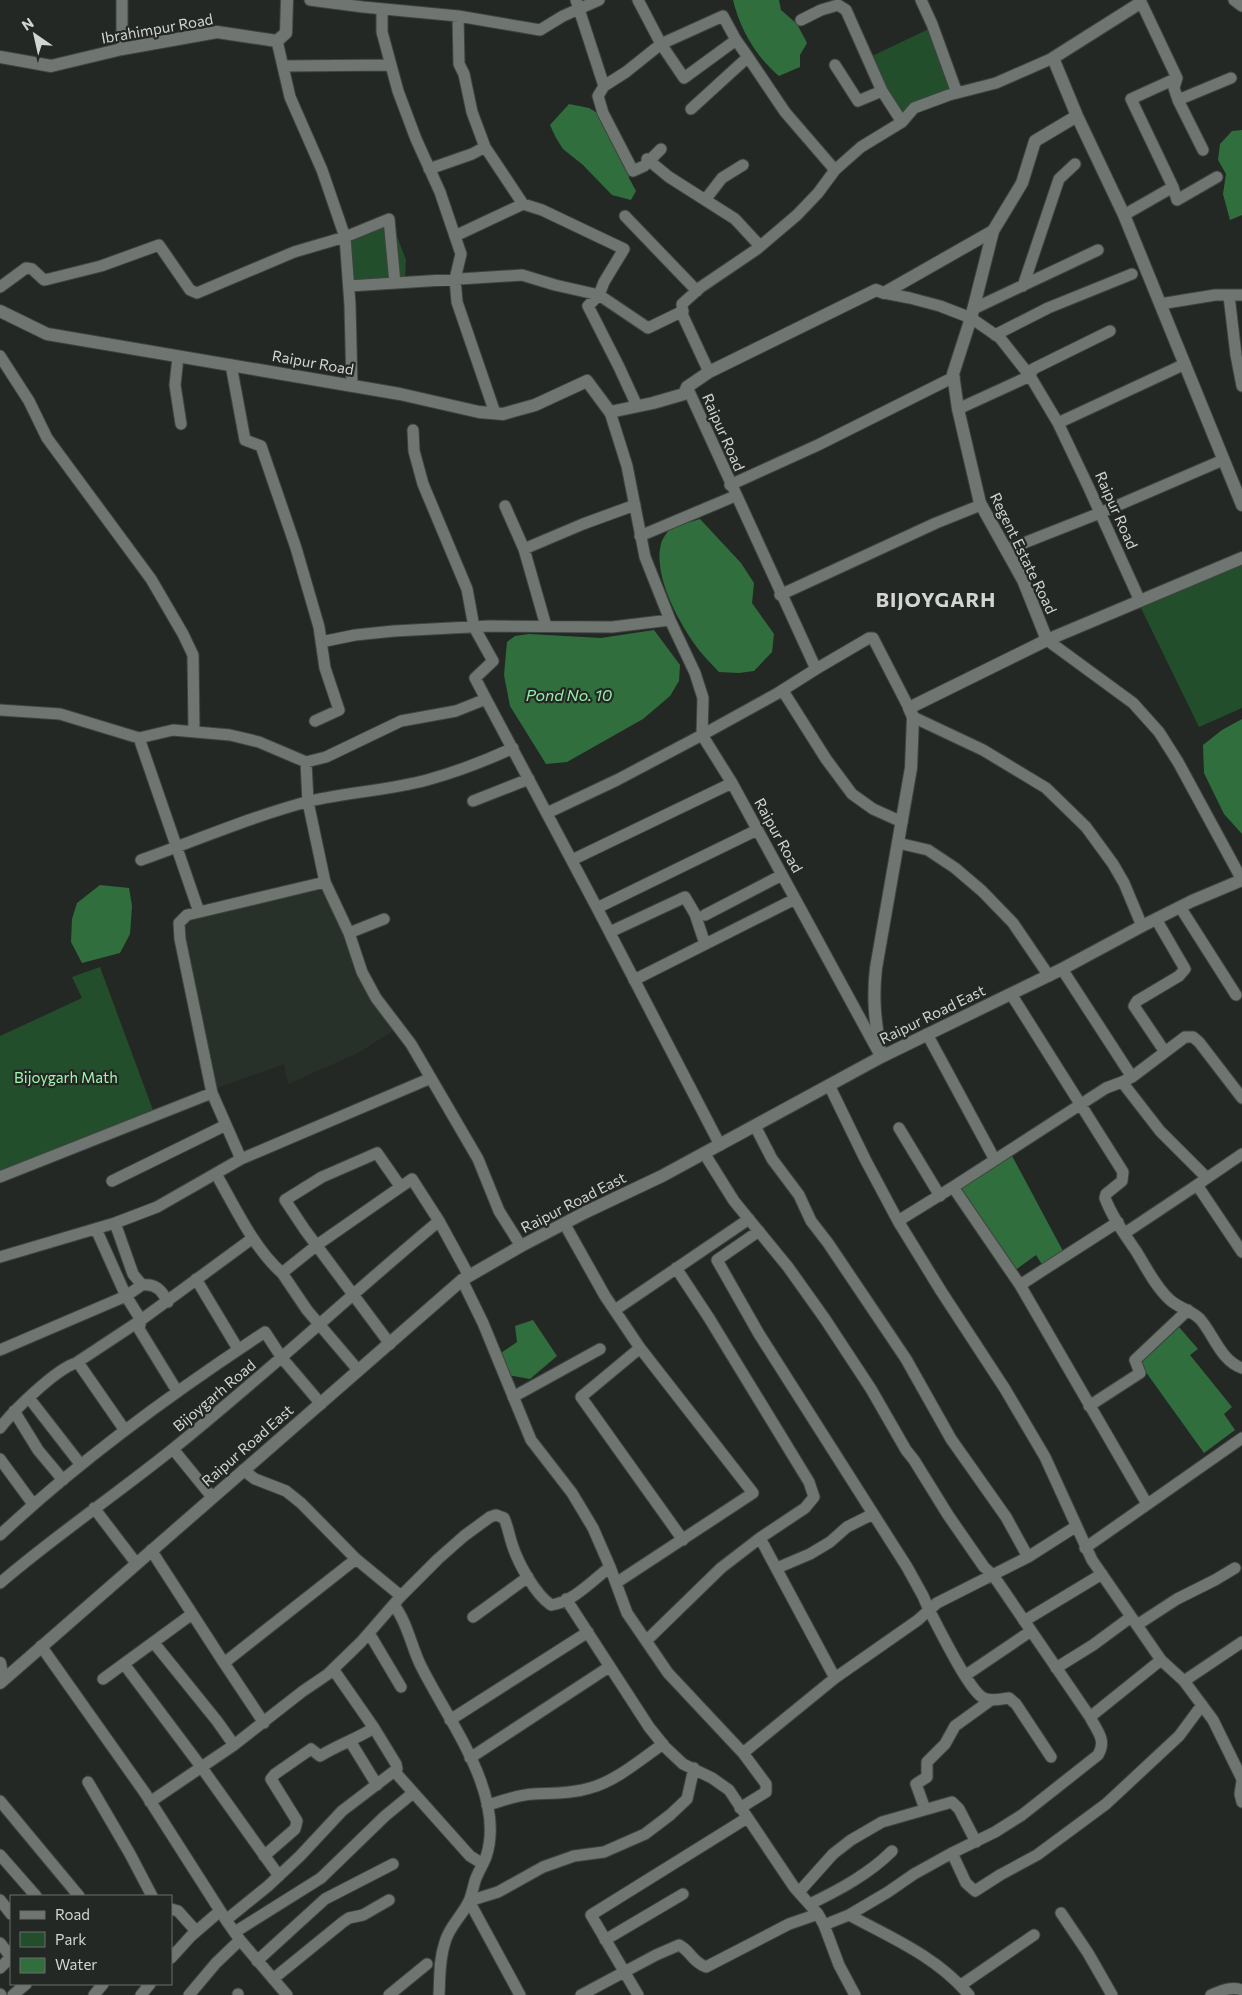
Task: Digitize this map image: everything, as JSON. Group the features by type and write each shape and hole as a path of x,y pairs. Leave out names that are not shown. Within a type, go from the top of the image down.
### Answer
{"street":[{"path":"122,0 122,49"},
{"path":"287,0 286,33 277,41 290,97 322,170 345,237 349,286 352,386"},
{"path":"310,0 458,16 540,30 577,5 599,0"},
{"path":"424,0 425,12"},
{"path":"638,0 661,44 684,78 736,40"},
{"path":"921,0 932,24 957,93"},
{"path":"709,372 683,316 682,304 798,215 835,170 861,147 902,122 914,108 957,93 996,84 1053,58 1137,6 1140,0"},
{"path":"1140,0 1176,78 1174,88 1178,100 1203,150"},
{"path":"1234,0 1242,6"},
{"path":"577,5 604,86"},
{"path":"801,20 819,5 838,5 846,10 882,90 902,122"},
{"path":"382,9 382,32 398,91 416,140 440,192 461,254 455,279 457,302 495,413"},
{"path":"458,16 459,64 464,74 472,112 485,146 523,204 542,210 624,249 604,282 599,295 588,306 637,406"},
{"path":"661,149 644,166 633,171 602,113 598,96 604,86 626,72 661,44 723,16 736,40 784,112 835,170"},
{"name":"Ibrahimpur Road","path":"0,57 51,66 122,49 217,32 277,41"},
{"path":"692,109 748,56"},
{"path":"1053,58 1077,116 1124,215 1242,505"},
{"path":"283,66 391,65"},
{"path":"835,65 858,101 882,90"},
{"path":"1176,78 1131,99 1173,187 1177,200 1217,177"},
{"path":"1178,100 1231,78"},
{"name":"Regent Estate Road","path":"1047,640 1023,580 981,505 958,409 954,377 993,231 1022,183 1035,141 1077,116"},
{"path":"429,169 472,154 485,146"},
{"path":"648,160 668,177 735,219 760,246"},
{"path":"1022,286 1059,178 1075,164"},
{"path":"705,200 722,178 743,165"},
{"path":"1124,215 1173,187"},
{"path":"455,236 523,204"},
{"path":"625,216 698,291"},
{"path":"0,287 26,268 32,269 44,280 49,280 101,266 159,245 190,290 198,293 294,252 345,237 390,219 395,283"},
{"path":"687,388 709,372 876,290 884,294 993,231"},
{"path":"972,314 1022,286 1098,250"},
{"path":"995,335 1048,308 1132,274"},
{"path":"349,286 522,275 599,295 648,328 683,311"},
{"name":"Raipur Road","path":"884,294 910,298 972,314 1000,338 1030,376 1058,423 1140,601"},
{"path":"1160,304 1215,295 1242,295"},
{"path":"1229,296 1236,355 1242,386"},
{"name":"Raipur Road","path":"0,312 47,334 400,394 470,411 503,414 535,405 587,381 610,412 684,394 687,388"},
{"path":"958,409 1030,376 1033,369 1110,331"},
{"path":"0,356 29,401 47,438 151,579 183,634 193,655 194,731"},
{"path":"178,356 175,385 181,424"},
{"path":"1058,423 1185,364"},
{"path":"231,365 245,440 261,446 296,548 319,627 325,668 339,710 315,721"},
{"path":"640,536 733,491 954,377"},
{"name":"Raipur Road","path":"687,388 780,595 816,669"},
{"path":"610,412 627,466 645,557 670,620 696,673 703,698 702,735"},
{"path":"413,430 414,451 423,484 467,589 474,627 493,661 475,678 610,932 720,1145"},
{"path":"1006,550 1100,513 1223,460"},
{"path":"524,548 635,505"},
{"path":"780,595 981,505"},
{"path":"505,506 524,548 546,626"},
{"path":"911,713 1047,640 1242,558"},
{"path":"321,642 355,635 394,631 474,627 612,627 670,620"},
{"path":"547,813 617,780 702,735 783,691 869,638 874,638 911,713 911,768 874,983 873,1008 881,1057"},
{"path":"1047,640 1133,703 1159,732 1178,762 1241,882"},
{"path":"783,691 826,760 852,794 873,809 902,822"},
{"path":"0,710 60,714 139,738 173,730 230,734 259,742 306,762 326,756 401,721 456,710 486,699"},
{"path":"911,713 983,750 1046,788 1086,826 1113,864 1124,883 1142,926"},
{"name":"Raipur Road","path":"702,735 732,783 881,1057"},
{"path":"139,738 199,912"},
{"path":"141,860 230,827 308,802 344,794 425,781 482,763 512,748"},
{"path":"306,762 308,802 325,882 349,934 362,972 373,991 411,1044 431,1078 478,1159 499,1211 521,1246"},
{"path":"473,801 529,779"},
{"path":"572,860 732,783"},
{"path":"597,908 757,830"},
{"path":"898,843 928,850 969,880 1013,923 1049,976"},
{"path":"705,915 782,875"},
{"path":"241,1159 212,1093 180,939 179,923 182,919 199,912 325,882"},
{"name":"Raipur Road East","path":"2,1681 466,1278 564,1223 720,1145 881,1057 1049,976 1180,907 1241,882"},
{"path":"610,932 685,897 695,914 705,944"},
{"path":"634,980 795,898"},
{"path":"1180,907 1236,995"},
{"path":"349,934 384,919"},
{"path":"1156,919 1186,969 1179,976 1137,1001 1134,1006 1165,1052"},
{"path":"1062,969 1127,1080 1160,1131 1202,1182 1242,1252"},
{"path":"1011,994 1123,1172 1122,1181 1106,1194 1105,1198 1118,1222 1161,1290 1170,1300 1188,1310 1202,1321 1228,1359 1234,1365 1242,1368"},
{"path":"927,1034 995,1160"},
{"path":"898,1221 1112,1085 1127,1080 1185,1038 1193,1038 1199,1042 1242,1098"},
{"path":"0,1257 115,1223 157,1207 241,1159 431,1078"},
{"path":"829,1085 898,1221 941,1291 1005,1388 1046,1457 1086,1548 1160,1660 1184,1681 1238,1758 1242,1780 1240,1794 1242,1802"},
{"path":"0,1177 212,1093"},
{"path":"112,1182 226,1125"},
{"path":"755,1126 772,1160 799,1196 811,1221 828,1243 906,1359 950,1439 1006,1517 1028,1557"},
{"path":"899,1128 940,1196"},
{"path":"390,1344 304,1230 285,1200 322,1177 377,1153 400,1186"},
{"path":"704,1153 734,1201 825,1319 871,1389 906,1450 948,1515 1032,1631 1090,1717 1102,1739 1102,1747 1098,1755 1022,1815 976,1842 914,1874 849,1915 824,1925"},
{"path":"1125,1233 1242,1154"},
{"path":"216,1174 253,1238 274,1266 282,1273 318,1324 358,1370"},
{"path":"282,1273 317,1245 412,1179 440,1221 466,1278 531,1440 572,1493 593,1528 627,1613 668,1673 743,1753 766,1784 766,1792 740,1808"},
{"path":"953,1187 1020,1285 1147,1504"},
{"path":"615,1310 749,1219"},
{"name":"Bijoygarh Road","path":"0,1583 173,1448 282,1358 318,1324 440,1221"},
{"path":"1020,1285 1118,1222"},
{"path":"115,1223 133,1274 142,1285"},
{"path":"564,1223 615,1310 640,1348 753,1493 616,1584"},
{"path":"96,1229 126,1296 141,1320 139,1329 177,1391"},
{"path":"758,1231 717,1260 759,1334 907,1567 966,1675 982,1697 992,1700 1009,1698 1016,1704 1051,1757"},
{"path":"0,1428 14,1411 48,1382 168,1302 196,1279 253,1238"},
{"path":"646,1641 742,1550 805,1508 814,1497 809,1482 709,1318 676,1268"},
{"path":"196,1279 238,1349"},
{"path":"0,1350 126,1296 142,1285 150,1284 162,1291 168,1302"},
{"path":"1089,1406 1140,1373 1135,1360 1188,1310"},
{"path":"0,1535 33,1504 124,1429 265,1332 282,1358 321,1404"},
{"path":"513,1396 600,1348"},
{"path":"640,1348 581,1397 683,1540"},
{"path":"76,1363 79,1364 124,1429"},
{"path":"29,1398 81,1465"},
{"path":"14,1411 38,1450 63,1480"},
{"path":"1086,1548 1242,1438"},
{"path":"173,1448 212,1497"},
{"path":"0,1459 33,1504"},
{"path":"243,1470 255,1480 286,1491 397,1601 420,1666 470,1758 484,1790 488,1805 490,1838 483,1864 469,1901 444,1943 438,1972 439,1995"},
{"path":"94,1508 136,1563"},
{"path":"150,1802 234,1745 333,1669 369,1634 397,1601 438,1559 464,1536 490,1517 496,1514 504,1518 517,1558 545,1601 551,1605 558,1604 566,1599 610,1567"},
{"path":"777,1568 810,1554 830,1542 847,1527 872,1514"},
{"path":"743,1753 835,1678 912,1625 937,1603 1028,1557 1076,1527"},
{"path":"760,1538 835,1678"},
{"path":"151,1550 264,1723"},
{"path":"224,1664 356,1559"},
{"path":"1056,1668 1134,1621 1235,1568"},
{"path":"1024,1621 1102,1574"},
{"path":"473,1617 528,1577"},
{"path":"566,1599 649,1728 683,1764 694,1768 729,1790 799,1892 818,1914 824,1925 838,1965 855,1995"},
{"path":"103,1679 192,1614"},
{"path":"966,1675 1032,1631"},
{"path":"450,1720 588,1632"},
{"path":"369,1634 400,1687"},
{"path":"1184,1681 1242,1642"},
{"path":"154,1643 234,1745"},
{"path":"41,1646 150,1802 223,1916 257,1961 287,1995"},
{"path":"1090,1717 1160,1660"},
{"path":"0,1663 2,1681"},
{"path":"124,1664 202,1768 278,1876"},
{"path":"470,1758 609,1667"},
{"path":"172,1957 196,1931 223,1916 278,1876 342,1811 397,1769 396,1764 374,1728 333,1669"},
{"path":"925,1809 916,1784 927,1777 927,1762 946,1744 955,1726 992,1700"},
{"path":"952,1853 966,1884 975,1891 1000,1875 1037,1856 1120,1792 1179,1736 1202,1705"},
{"path":"264,1856 295,1829 297,1821 271,1779 275,1774 312,1749 320,1756 374,1728"},
{"path":"350,1741 377,1785"},
{"path":"488,1805 531,1794 568,1793 592,1788 610,1780 663,1744"},
{"path":"469,1901 498,1892 566,1858 604,1852 645,1834 687,1799 694,1768"},
{"path":"394,1772 470,1856 483,1864"},
{"path":"88,1782 151,1895"},
{"path":"189,1995 238,1936 322,1878 384,1816 413,1793"},
{"path":"0,1801 78,1895"},
{"path":"799,1892 833,1854 851,1840 882,1822 947,1802 956,1804 976,1842"},
{"path":"638,1995 591,1915 747,1818"},
{"path":"810,1904 876,1866 892,1851"},
{"path":"0,1856 35,1895"},
{"path":"257,1961 325,1899 393,1864"},
{"path":"605,1940 683,1894"},
{"path":"0,1900 10,1913"},
{"path":"273,1979 343,1922 389,1900"},
{"path":"469,1901 520,1995"},
{"path":"172,1908 178,1911 196,1931"},
{"path":"1061,1913 1088,1953 1112,1995"},
{"path":"581,1995 656,1955 679,1945 685,1948 695,1963 706,1967 781,1928 818,1914"},
{"path":"849,1915 926,1956 943,1969 969,1995"},
{"path":"961,1986 1034,1935"},
{"path":"0,1944 10,1956"},
{"path":"0,1968 10,1958"},
{"path":"388,1995 427,1964"},
{"path":"13,1995 25,1985"},
{"path":"94,1995 102,1985"},
{"path":"141,1995 149,1985"},
{"path":"1212,1995 1224,1990 1237,1988 1242,1990"}],"shaded area":[{"path":"328,884 373,999 396,1029 358,1053 288,1084 284,1064 216,1088 183,939 185,920"}],"green space":[{"path":"933,27 953,90 903,114 885,89 870,57"},
{"path":"391,221 406,260 405,279 354,282 346,234"},
{"path":"1242,561 1242,708 1199,727 1139,604"},
{"name":"Bijoygarh Math","path":"100,967 154,1113 0,1171 0,1036 82,998 72,977"}],"water":[{"path":"733,0 779,0 781,10 797,24 807,43 800,55 800,67 779,76 763,60 745,32"},
{"path":"569,104 589,108 599,114 628,169 629,178 636,191 631,200 612,195 583,165 563,149 550,125"},
{"path":"1242,130 1242,215 1230,220 1223,194 1226,174 1218,160 1220,144 1232,131"},
{"path":"700,519 741,563 754,583 752,603 774,634 772,652 754,671 739,673 719,672 701,653 689,636 675,611 664,583 659,556 663,538 670,528"},
{"name":"Pond No. 10","path":"654,630 680,665 679,681 670,696 643,719 567,762 546,764 510,706 504,675 507,642 515,636 529,634 601,638"},
{"path":"1242,719 1242,834 1224,814 1204,773 1203,745 1222,730"},
{"path":"100,885 129,888 132,906 130,934 120,953 82,963 71,942 72,919 77,903"},
{"path":"1010,1152 1064,1253 1043,1266 1036,1255 1014,1271 959,1185"},
{"path":"533,1320 557,1356 530,1379 508,1375 498,1355 517,1342 515,1326"},
{"path":"1179,1327 1198,1349 1190,1355 1232,1407 1224,1414 1235,1430 1204,1453 1143,1368 1143,1361"}],"district":[{"name":"BIJOYGARH","path":"936,599"}]}
